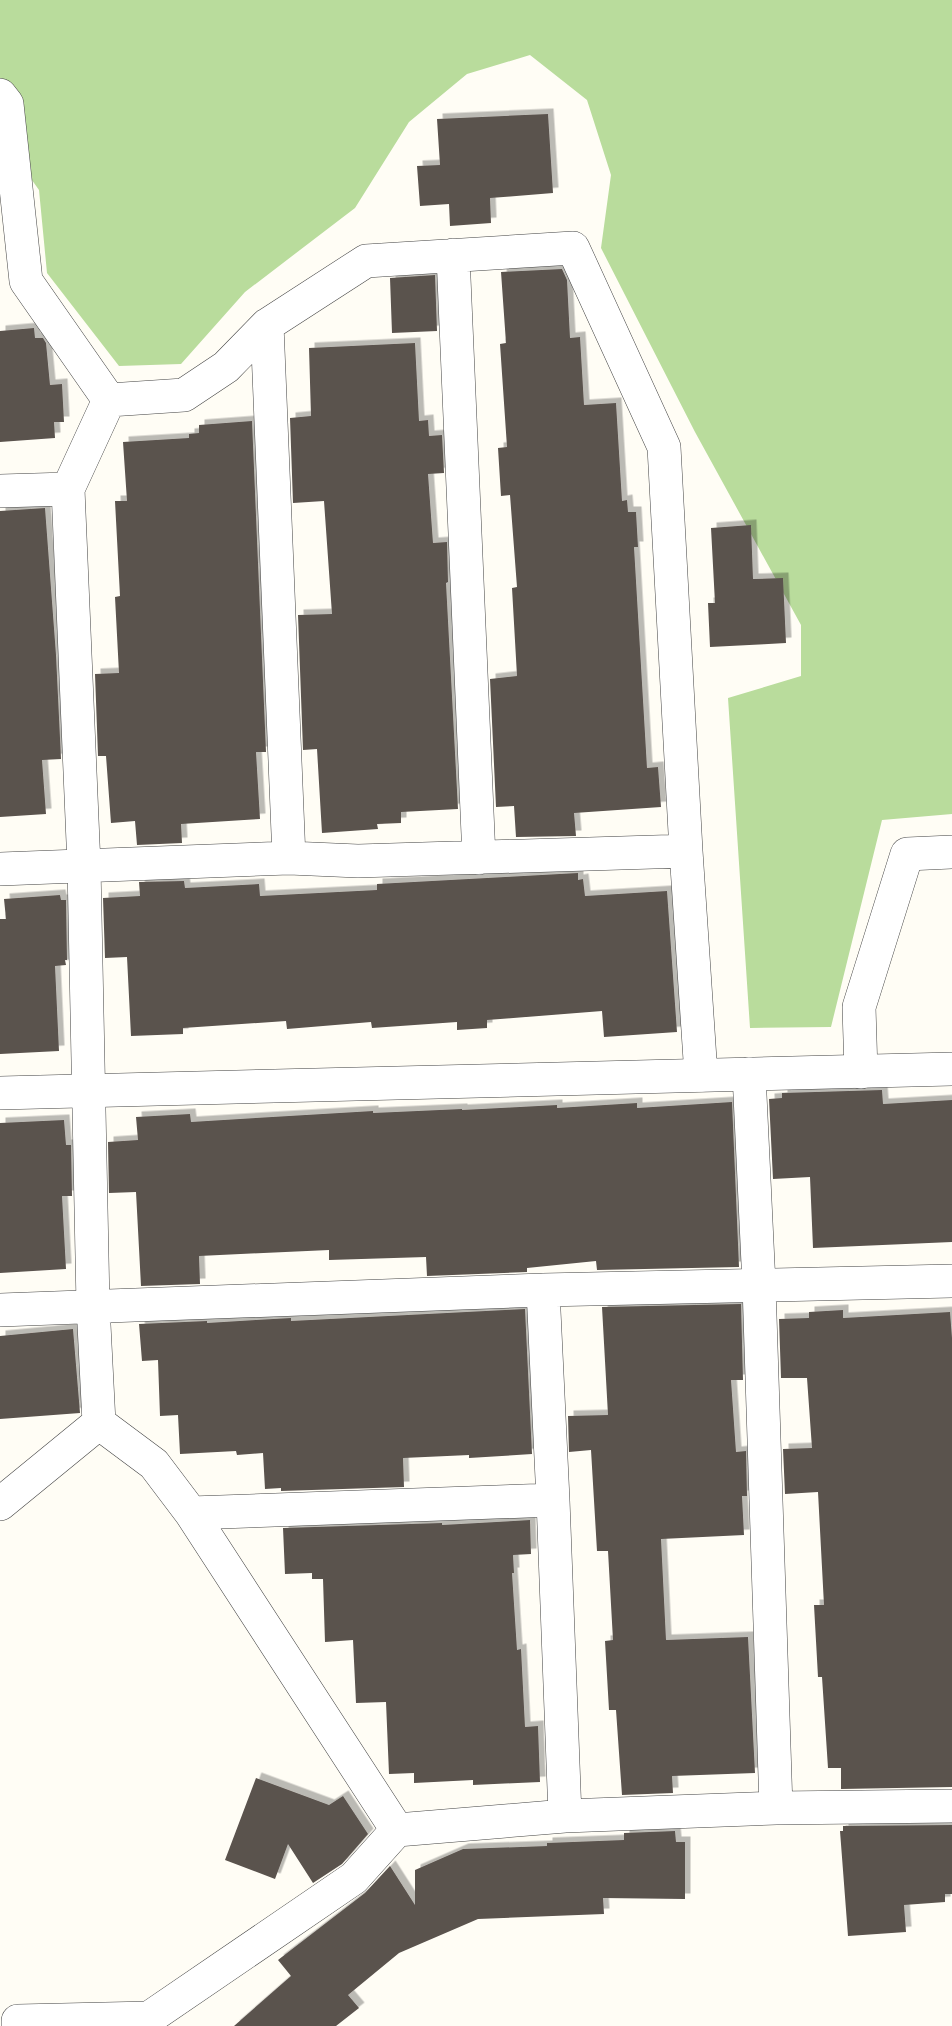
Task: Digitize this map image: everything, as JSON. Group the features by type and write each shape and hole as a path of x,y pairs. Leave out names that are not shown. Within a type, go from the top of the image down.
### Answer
{"street":[{"path":"0,94 7,104 13,281 109,400"},
{"path":"109,400 184,394 226,368 267,325 366,261 573,248 664,447 701,1075"},
{"path":"453,255 479,858"},
{"path":"267,325 289,858"},
{"path":"99,1423 93,1305 84,866 68,489 109,400"},
{"path":"0,491 68,489"},
{"path":"0,868 289,858 358,861 686,851"},
{"path":"861,1072 859,1007 907,854 952,852"},
{"path":"0,1093 952,1069"},
{"path":"749,1074 759,1285 776,1808"},
{"path":"0,1310 543,1290 952,1281"},
{"path":"543,1290 565,1816"},
{"path":"0,1504 99,1423"},
{"path":"99,1423 154,1464 191,1513 397,1830"},
{"path":"191,1513 553,1500"},
{"path":"18,2026 18,2021 149,2018 354,1878 397,1830 565,1816 776,1808 952,1806"}],"green space":[{"path":"0,0 952,0 952,814 882,820 831,1027 750,1028 728,698 801,676 801,625 695,432 601,248 611,175 587,100 530,55 467,74 409,122 355,208 245,292 181,364 119,366 47,273 39,190 0,135"}],"building":[{"path":"548,114 553,193 490,198 491,223 450,226 449,204 420,206 417,166 440,165 437,119"},
{"path":"562,269 567,280 570,338 580,337 584,405 616,403 622,501 627,500 628,512 636,512 638,547 634,547 647,768 658,767 661,807 574,813 576,836 516,837 514,806 496,807 490,679 517,676 512,588 517,587 510,495 501,496 498,448 507,447 500,344 506,343 501,272"},
{"path":"435,275 437,331 392,333 390,278"},
{"path":"34,328 35,338 43,338 46,343 50,385 62,384 64,422 54,422 55,438 0,442 0,331"},
{"path":"415,343 419,421 428,420 429,436 442,435 444,473 428,474 433,543 447,542 448,582 446,583 458,809 401,812 401,823 377,824 378,829 322,833 317,749 303,750 298,615 332,614 324,501 293,503 290,418 311,416 309,348"},
{"path":"252,421 266,752 256,752 260,819 181,824 182,843 137,845 135,821 111,823 106,756 98,756 95,674 119,673 115,597 120,596 115,501 127,501 123,442 189,438 189,434 199,433 199,425"},
{"path":"45,508 61,759 42,760 46,814 0,817 0,511"},
{"path":"751,525 753,579 783,578 786,643 710,647 708,603 715,603 711,528"},
{"path":"578,873 578,880 583,879 585,896 667,891 677,1032 604,1037 602,1011 487,1020 487,1028 457,1030 457,1022 372,1028 371,1022 287,1029 286,1021 183,1028 183,1034 131,1036 127,957 105,958 103,898 140,896 139,882 184,881 185,888 259,884 260,896 377,890 377,884"},
{"path":"60,895 61,900 66,900 67,960 65,960 66,965 55,966 59,1051 0,1054 0,919 6,919 4,899"},
{"path":"882,1090 883,1104 952,1100 952,1242 813,1248 810,1177 773,1179 769,1099 782,1098 782,1093"},
{"path":"732,1102 739,1267 597,1270 596,1261 527,1268 527,1272 427,1276 426,1257 329,1260 329,1250 199,1256 200,1284 141,1286 136,1192 109,1193 108,1142 138,1140 136,1117 190,1114 191,1122 373,1111 373,1113 557,1105 557,1108 637,1103 637,1108"},
{"path":"64,1120 66,1145 71,1145 72,1196 62,1196 66,1269 0,1273 0,1123"},
{"path":"741,1304 743,1380 731,1380 736,1452 746,1451 747,1496 742,1496 744,1535 661,1539 666,1640 748,1637 755,1773 672,1776 673,1793 622,1795 616,1710 609,1710 605,1641 613,1640 608,1551 597,1551 591,1450 569,1452 568,1416 608,1415 602,1307"},
{"path":"525,1309 532,1454 469,1458 469,1455 403,1458 404,1487 281,1491 281,1488 265,1489 263,1453 237,1455 236,1451 180,1454 178,1415 160,1416 158,1360 142,1361 139,1324 291,1318 291,1321"},
{"path":"843,1310 843,1318 950,1312 952,1338 952,1787 841,1789 841,1768 828,1768 822,1677 818,1677 814,1605 824,1605 818,1492 785,1494 783,1449 812,1448 807,1378 781,1378 779,1319 809,1318 809,1312"},
{"path":"73,1329 80,1413 0,1419 0,1336"},
{"path":"530,1520 531,1554 513,1555 514,1573 512,1573 517,1650 521,1649 525,1727 538,1726 540,1782 473,1785 473,1780 414,1783 414,1773 389,1774 386,1702 356,1703 353,1640 325,1642 323,1579 312,1579 312,1573 285,1574 283,1528 442,1523 442,1525"},
{"path":"256,1778 329,1805 343,1796 368,1834 342,1864 313,1883 288,1844 275,1879 225,1860"},
{"path":"952,1825 952,1894 945,1894 945,1902 904,1905 906,1932 848,1936 840,1831 843,1831 843,1826"},
{"path":"675,1831 676,1842 685,1842 685,1899 603,1898 604,1914 478,1919 399,1953 348,1995 359,2008 336,2026 234,2026 291,1976 278,1960 365,1893 390,1866 415,1905 415,1870 463,1849 624,1840 624,1833"}]}
